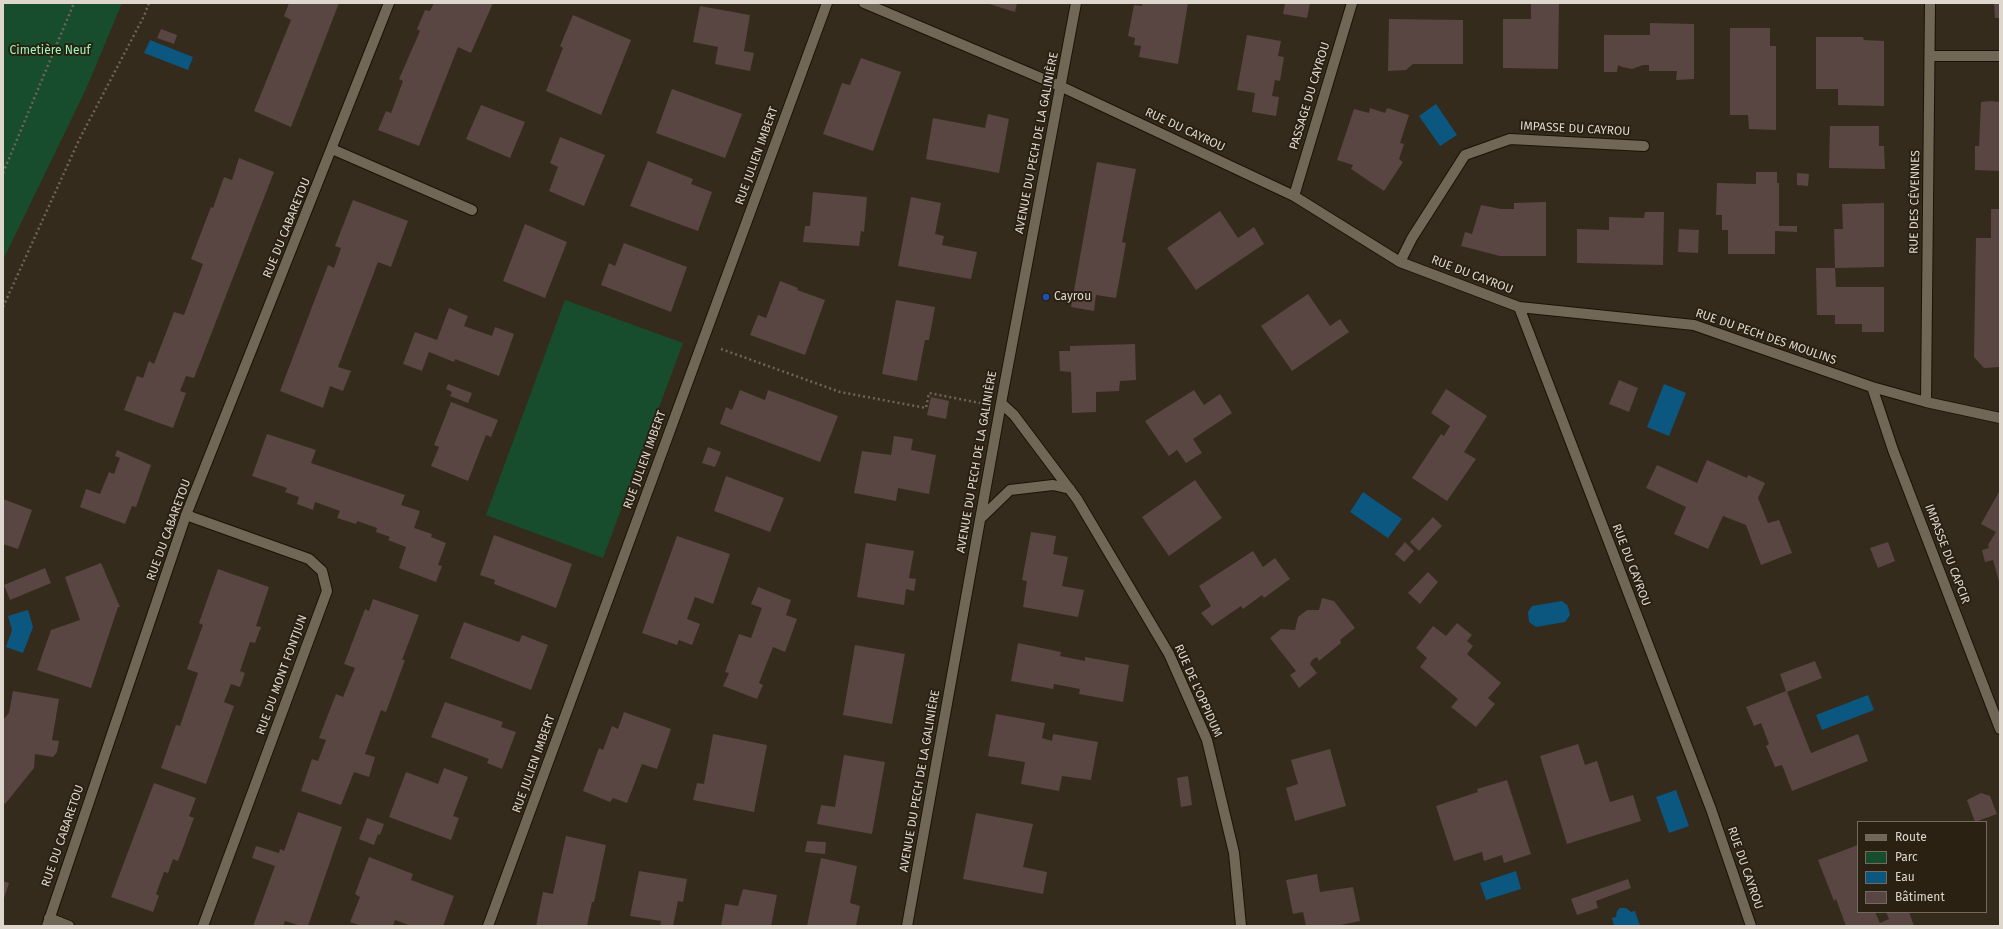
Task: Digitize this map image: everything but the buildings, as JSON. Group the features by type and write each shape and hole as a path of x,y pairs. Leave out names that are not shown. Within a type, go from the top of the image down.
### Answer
{"street":[{"name":"RUE DU CABARETOU","path":"48,922 186,515 390,3"},
{"name":"RUE JULIEN IMBERT","path":"488,926 826,3"},
{"name":"RUE DU CAYROU","path":"864,3 1060,86 1294,196 1400,262 1519,307 1711,809 1751,926"},
{"name":"AVENUE DU PECH DE LA GALINIÈRE","path":"907,926 980,519 1076,3"},
{"name":"PASSAGE DU CAYROU","path":"1294,196 1352,3"},
{"name":"RUE DES CÉVENNES","path":"1926,402 1930,3"},
{"path":"1930,56 2000,56"},
{"name":"IMPASSE DU CAYROU","path":"1400,262 1412,238 1465,155 1510,139 1644,146"},
{"path":"332,149 472,210"},
{"name":"RUE DU PECH DES MOULINS","path":"1519,307 1694,324 1872,387 1926,402 2000,418"},
{"name":"IMPASSE DU CAPCIR","path":"1872,387 1893,450 2000,729"},
{"name":"RUE DE L'OPPIDUM","path":"1001,405 1014,415 1070,489 1169,654 1207,740 1234,853 1241,926"},
{"path":"980,519 1010,490 1053,485 1070,489"},
{"name":"RUE DU MONT FONTJUN","path":"186,515 309,559 322,571 326,591 203,926"},
{"path":"48,922 69,926"}],"path":[{"path":"3,173 74,3"},
{"path":"3,307 79,140 144,16 149,3"},
{"path":"702,343 840,392 926,408 928,393 1001,405"}],"green space":[{"name":"Cimetière Neuf","path":"3,3 122,3 86,89 3,260"},
{"path":"565,300 683,343 603,558 486,515"}],"water":[{"path":"150,40 193,57 188,70 144,53"},
{"path":"1436,104 1457,135 1440,146 1419,116"},
{"path":"1664,384 1686,393 1669,436 1647,427"},
{"path":"1363,492 1402,519 1388,538 1350,512"},
{"path":"1562,601 1568,606 1570,615 1565,622 1536,627 1529,622 1528,612 1532,606"},
{"path":"28,610 33,627 23,653 6,647 12,630 8,616"},
{"path":"1868,695 1874,710 1822,730 1816,715"},
{"path":"1676,790 1689,826 1669,833 1656,797"},
{"path":"1516,871 1521,889 1486,900 1480,883"},
{"path":"1620,908 1626,908 1631,912 1635,911 1640,926 1614,926 1612,918 1616,917 1617,911"}],"place":[{"name":"Cayrou","path":"1046,297"}]}
